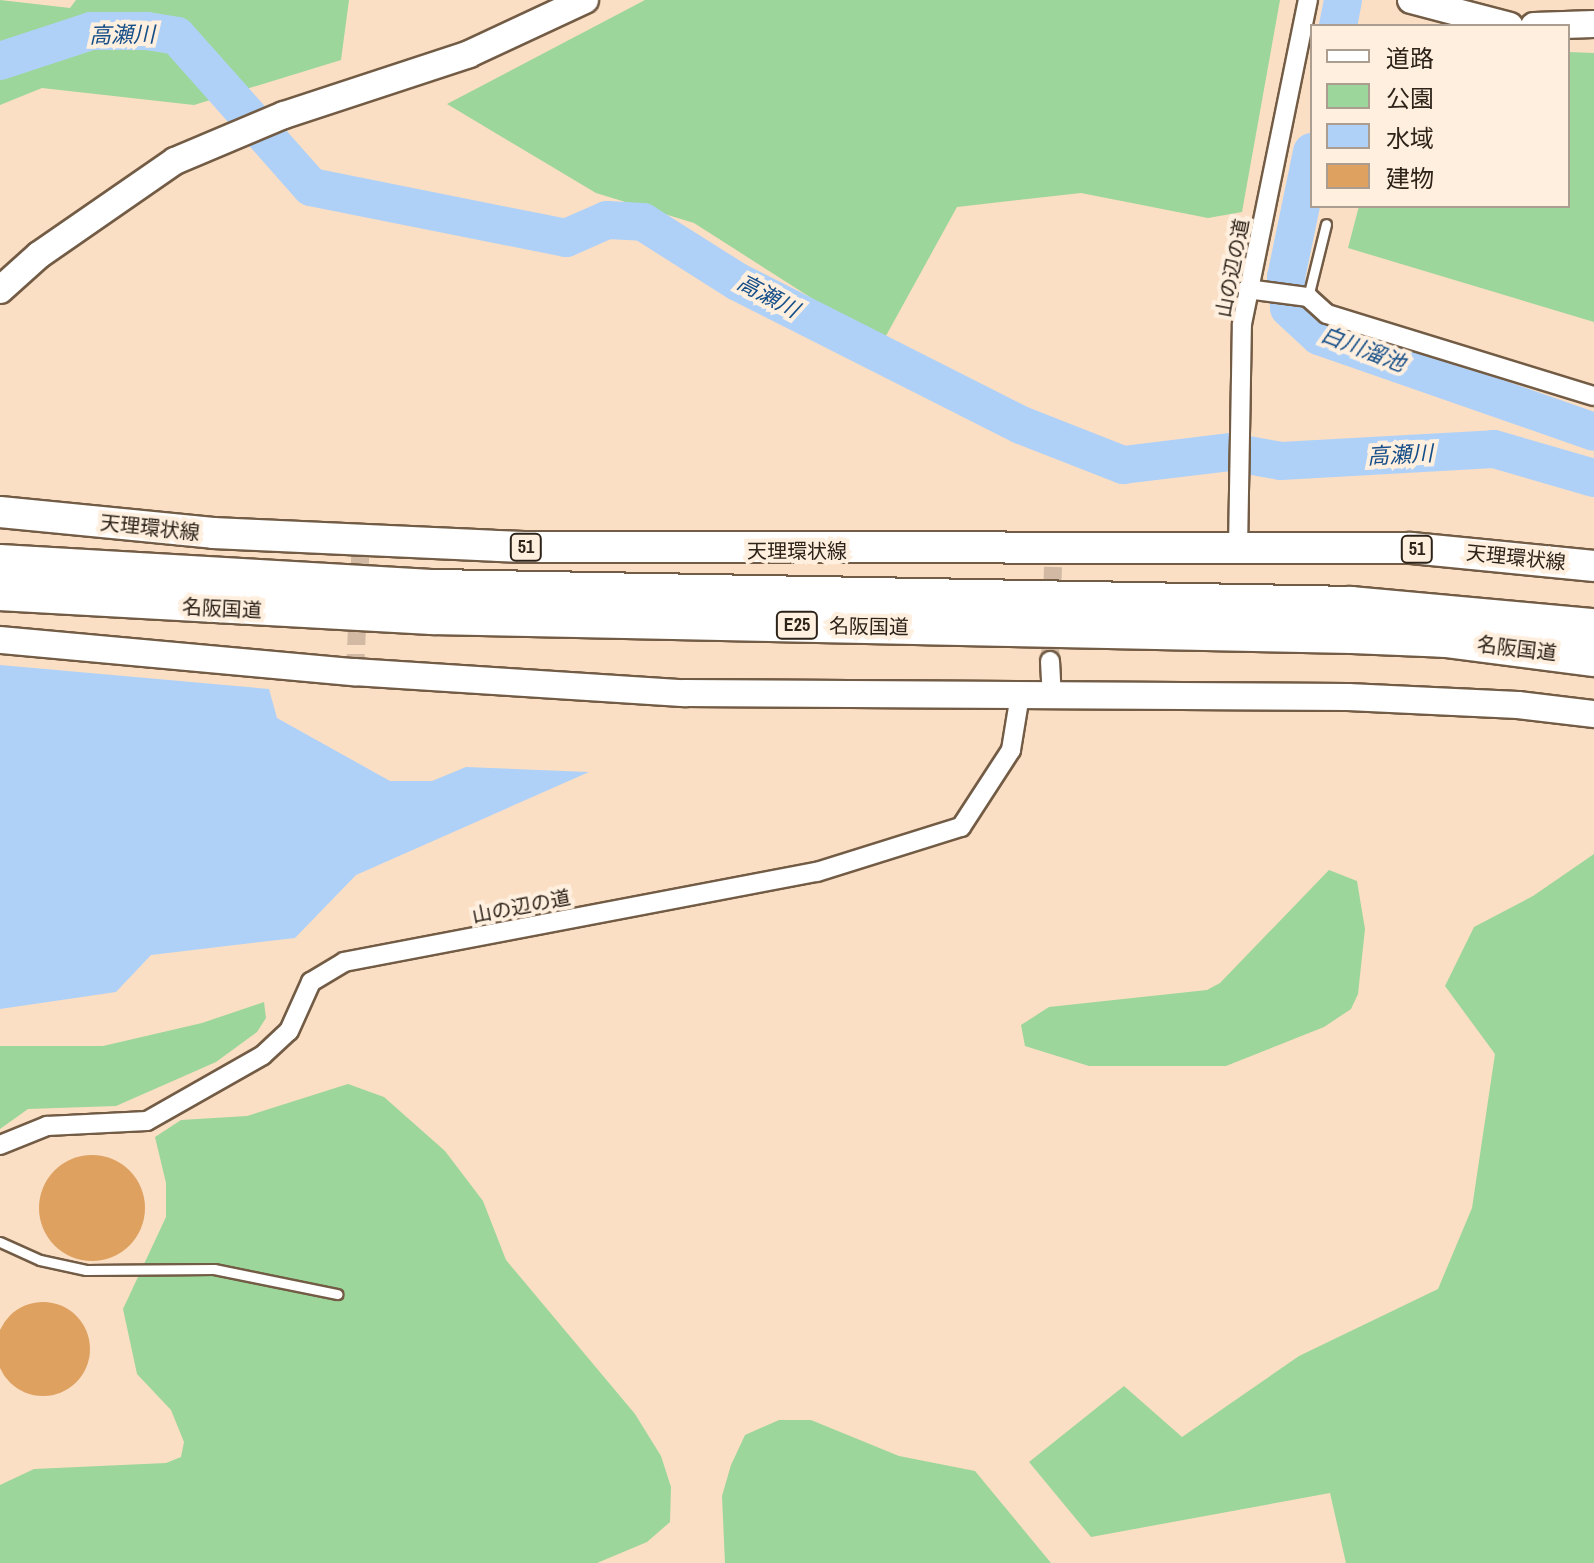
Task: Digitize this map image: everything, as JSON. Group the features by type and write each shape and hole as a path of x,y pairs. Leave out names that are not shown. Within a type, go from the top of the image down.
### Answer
{"highway":[{"name":"名阪国道","path":"0,562 435,587 1351,604 1594,626"},
{"name":"名阪国道","path":"0,593 402,616 1352,636 1542,650 1594,659"},
{"path":"1542,650 1594,666"}],"main road":[{"name":"天理環状線","path":"0,512 213,533 524,547 1054,558 1238,549 1411,548 1594,566"}],"street":[{"path":"0,290 39,255 175,161 243,130 469,54 585,0"},
{"name":"山の辺の道","path":"1238,549 1242,324 1308,0"},
{"path":"1411,0 1502,24"},
{"path":"1570,25 1594,24"},
{"path":"1247,289 1308,297 1327,314 1594,396"},
{"path":"0,640 355,672 684,693 1348,697 1518,705 1594,714"},
{"path":"1050,661 1052,695"},
{"name":"山の辺の道","path":"0,1145 47,1126 147,1121 263,1055 289,1031 311,982 344,962 817,872 961,827 1011,750 1020,695"}],"lane":[{"path":"1308,297 1326,224"},
{"path":"0,1242 40,1260 86,1270 214,1269 337,1294"}],"green space":[{"path":"0,0 70,8 76,0 349,0 341,60 194,105 42,88 0,105"},
{"path":"645,0 1280,0 1242,212 1208,218 1081,193 957,207 882,343 694,223 596,193 447,104"},
{"path":"1570,52 1594,53 1594,322 1348,248 1358,208 1570,208"},
{"path":"1594,854 1594,1563 1346,1563 1330,1493 1091,1537 1029,1462 1124,1386 1182,1437 1299,1356 1438,1289 1472,1208 1495,1054 1445,986 1474,927 1533,896"},
{"path":"1329,870 1357,881 1365,929 1358,994 1351,1009 1324,1027 1226,1066 1089,1066 1025,1046 1021,1025 1049,1007 1207,990 1220,983"},
{"path":"264,1002 266,1018 257,1032 216,1062 116,1106 28,1109 0,1129 0,1046 103,1046 202,1023"},
{"path":"348,1084 384,1097 445,1151 483,1201 506,1260 635,1414 661,1456 671,1487 670,1522 647,1542 597,1563 0,1563 0,1485 34,1469 166,1463 181,1457 184,1442 171,1410 137,1374 123,1309 166,1217 166,1183 155,1137 181,1120 247,1116"},
{"path":"779,1420 811,1420 899,1456 975,1471 1051,1563 725,1563 722,1496 731,1465 745,1435"}],"water":[{"path":"0,665 269,689 277,718 390,781 432,781 466,767 589,772 356,875 295,938 151,955 116,992 0,1009"}],"building":[{"path":"92,1155 112,1159 130,1170 141,1188 145,1208 141,1228 130,1246 112,1257 92,1261 72,1257 54,1246 43,1228 39,1208 43,1188 54,1170 72,1159"},
{"path":"34,1303 52,1303 69,1310 82,1323 89,1340 89,1358 82,1375 69,1388 52,1395 34,1395 17,1388 4,1375 -1,1364 -1,1334 4,1323 17,1310"}],"waterway":[{"name":"白川溜池","path":"1338,24 1343,0"},
{"name":"高瀬川","path":"0,61 91,31 147,31 177,36 311,187 566,238 607,220 643,222 738,282 1021,425 1123,465 1231,452 1281,461 1494,449 1594,478"},
{"name":"白川溜池","path":"1310,162 1286,277 1289,308 1319,336 1594,432"}],"tunnel":[{"path":"355,672 361,539"},
{"path":"1050,661 1053,567"}]}
